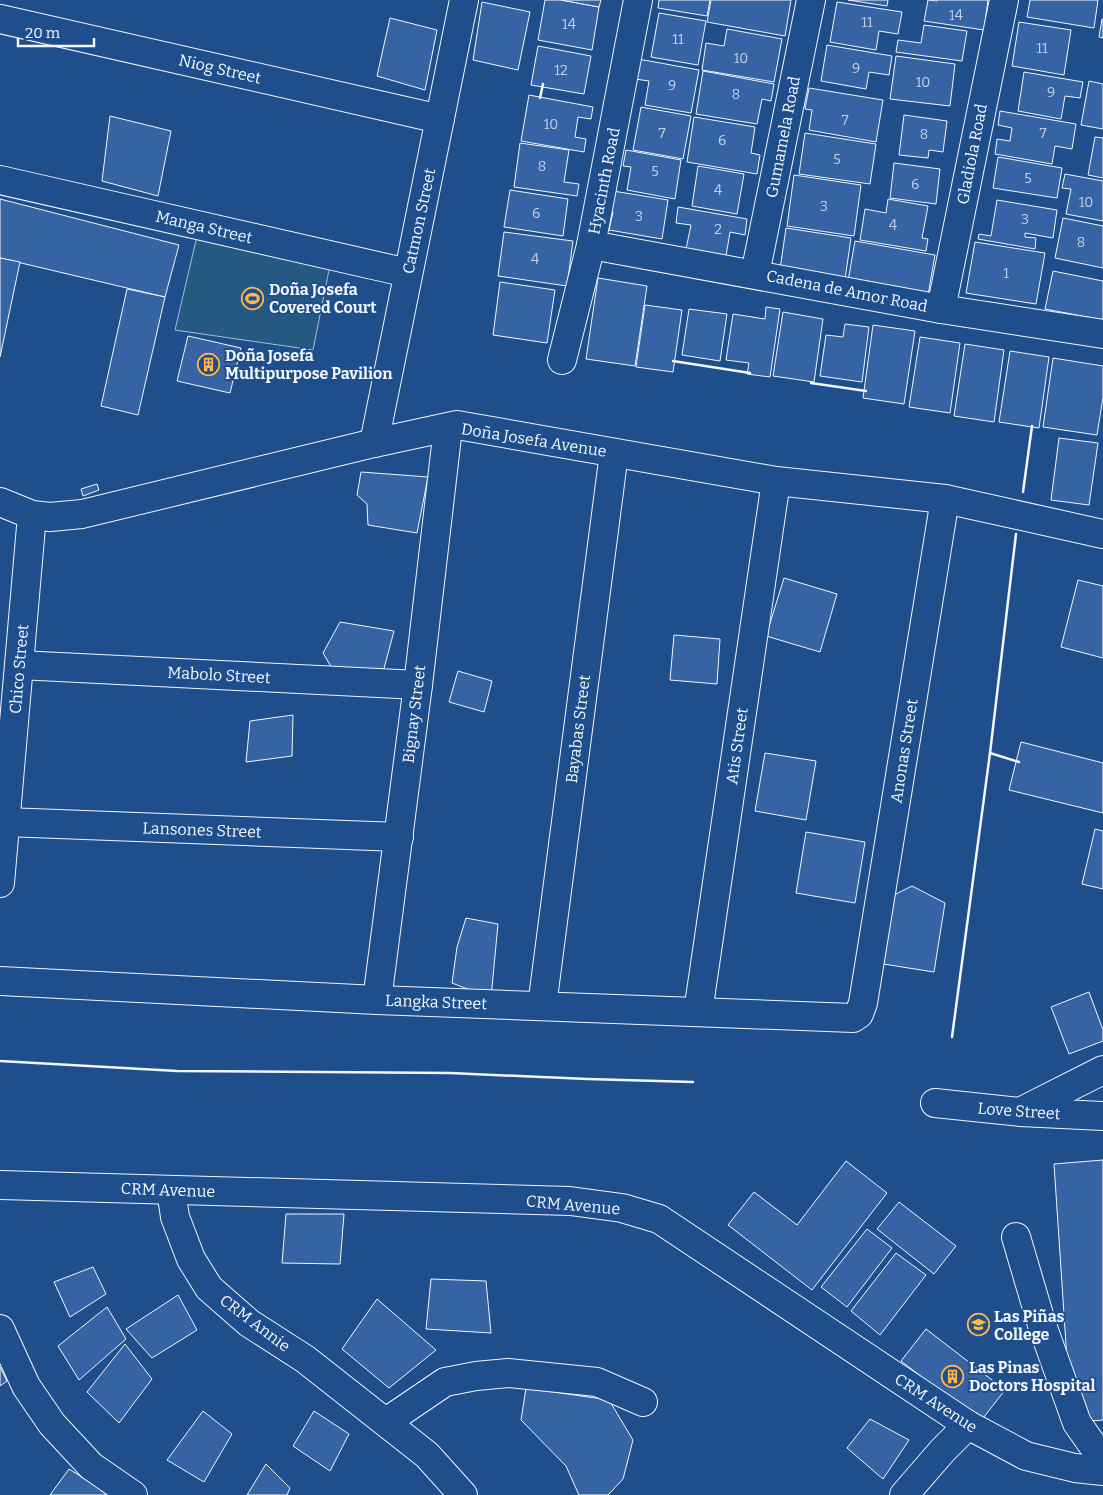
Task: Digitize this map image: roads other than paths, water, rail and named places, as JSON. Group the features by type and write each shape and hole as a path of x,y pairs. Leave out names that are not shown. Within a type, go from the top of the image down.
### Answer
{"street":[{"name":"Catmon Street","path":"374,442 464,0"},
{"name":"Hyacinth Road","path":"562,360 591,245 638,0"},
{"name":"Gumamela Road","path":"755,274 811,0"},
{"name":"Gladiola Road","path":"941,309 1004,0"},
{"name":"Niog Street","path":"0,19 440,119"},
{"name":"Manga Street","path":"0,180 408,273"},
{"name":"Cadena de Amor Road","path":"591,245 941,309 1103,334"},
{"name":"Doña Josefa Avenue","path":"0,502 32,514 50,517 82,514 374,442 457,426 776,481 945,499 1103,534"},
{"name":"Bignay Street","path":"377,1000 418,685 448,428"},
{"name":"Bayabas Street","path":"542,1006 614,453"},
{"name":"Atis Street","path":"698,1012 776,481"},
{"name":"Anonas Street","path":"863,1003 945,499"},
{"name":"Chico Street","path":"0,882 32,514"},
{"name":"Mabolo Street","path":"19,665 418,685"},
{"name":"Lansones Street","path":"5,822 399,837"},
{"name":"Langka Street","path":"0,981 377,1000 850,1018 859,1014 863,1003"},
{"path":"1020,1112 1103,1070"},
{"name":"Love Street","path":"935,1103 1020,1112 1103,1116"},
{"name":"CRM Avenue","path":"0,1185 570,1201 622,1208 659,1219 688,1237 968,1425 1026,1456 1075,1468 1103,1471"},
{"name":"CRM Annie","path":"171,1190 175,1217 191,1258 209,1288 249,1323 305,1360 427,1455 462,1495"},
{"path":"1016,1237 1042,1325 1077,1423 1103,1460"},
{"path":"0,1329 26,1386 52,1424 91,1466 133,1495"},
{"path":"386,1422 445,1382 492,1374 518,1374 597,1382 643,1402"},
{"path":"904,1495 943,1450 968,1425"}],"place":[{"name":"Doña Josefa Covered Court","path":"253,298"},
{"name":"Doña Josefa Multipurpose Pavilion","path":"209,364"},
{"name":"Las Piñas College","path":"978,1325"},
{"name":"Las Pinas Doctors Hospital","path":"953,1376"}]}
